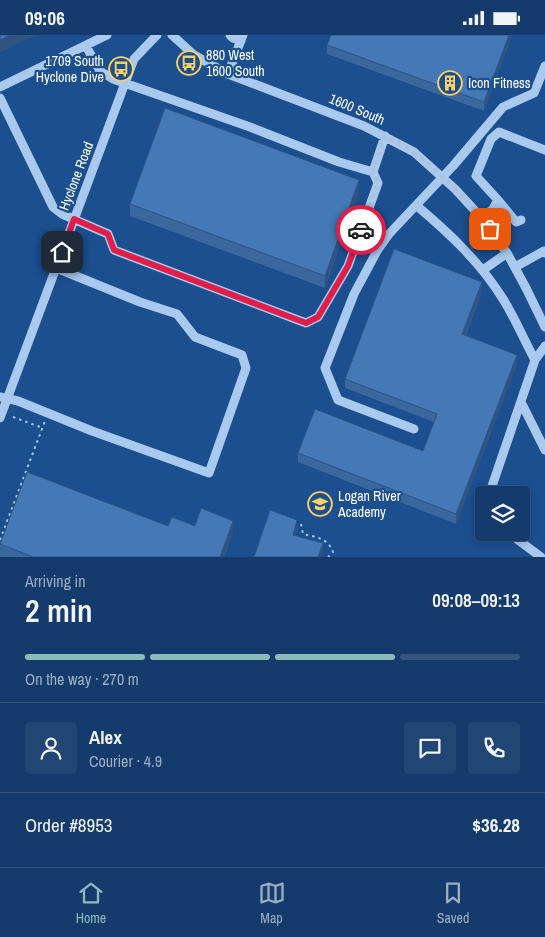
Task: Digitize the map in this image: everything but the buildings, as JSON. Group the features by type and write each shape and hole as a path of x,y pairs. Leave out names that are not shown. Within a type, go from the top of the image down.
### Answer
{"street":[{"path":"0,87 107,35"},
{"name":"Hyclone Road","path":"0,418 4,398 56,268 134,59 157,35"},
{"name":"1600 South","path":"172,35 194,55 228,74 355,122 414,153 481,217 507,253 545,327"},
{"path":"228,74 242,38 233,38 230,35"},
{"path":"86,46 100,71 113,79 250,127 339,162 373,172"},
{"path":"414,429 338,400 325,368 354,294 377,251 389,234 442,178 503,107 534,93 545,66"},
{"path":"0,98 53,207 74,219 108,234 114,250 306,323 318,317 348,266 378,183 373,172 384,136"},
{"path":"521,220 516,222 476,176 491,139 499,132 545,150"},
{"path":"481,217 493,209 498,200"},
{"path":"417,205 452,236 483,270 503,299 535,360"},
{"path":"514,267 544,251 545,253"},
{"path":"483,270 507,253"},
{"path":"4,398 18,401 92,431 209,473 246,368 242,355 194,337 177,314 140,302 56,268"},
{"path":"492,486 535,360 545,346"},
{"path":"521,402 545,450"},
{"path":"520,541 541,557"}],"path":[{"path":"0,540 48,413"},
{"path":"13,417 43,428"},
{"path":"301,524 303,534 322,539 330,544 333,552 328,557"}],"way so far":[{"path":"361,230 378,183 373,172 384,136 414,153 455,189 490,229"}],"place":[{"name":"880 West 1600 South","path":"189,63"},
{"name":"1709 South Hyclone Dive","path":"121,69"},
{"name":"Icon Fitness","path":"450,83"},
{"name":"Logan River Academy","path":"320,504"}],"route":[{"path":"62,252 74,219 108,234 114,250 306,323 318,317 348,266 361,230"}]}
